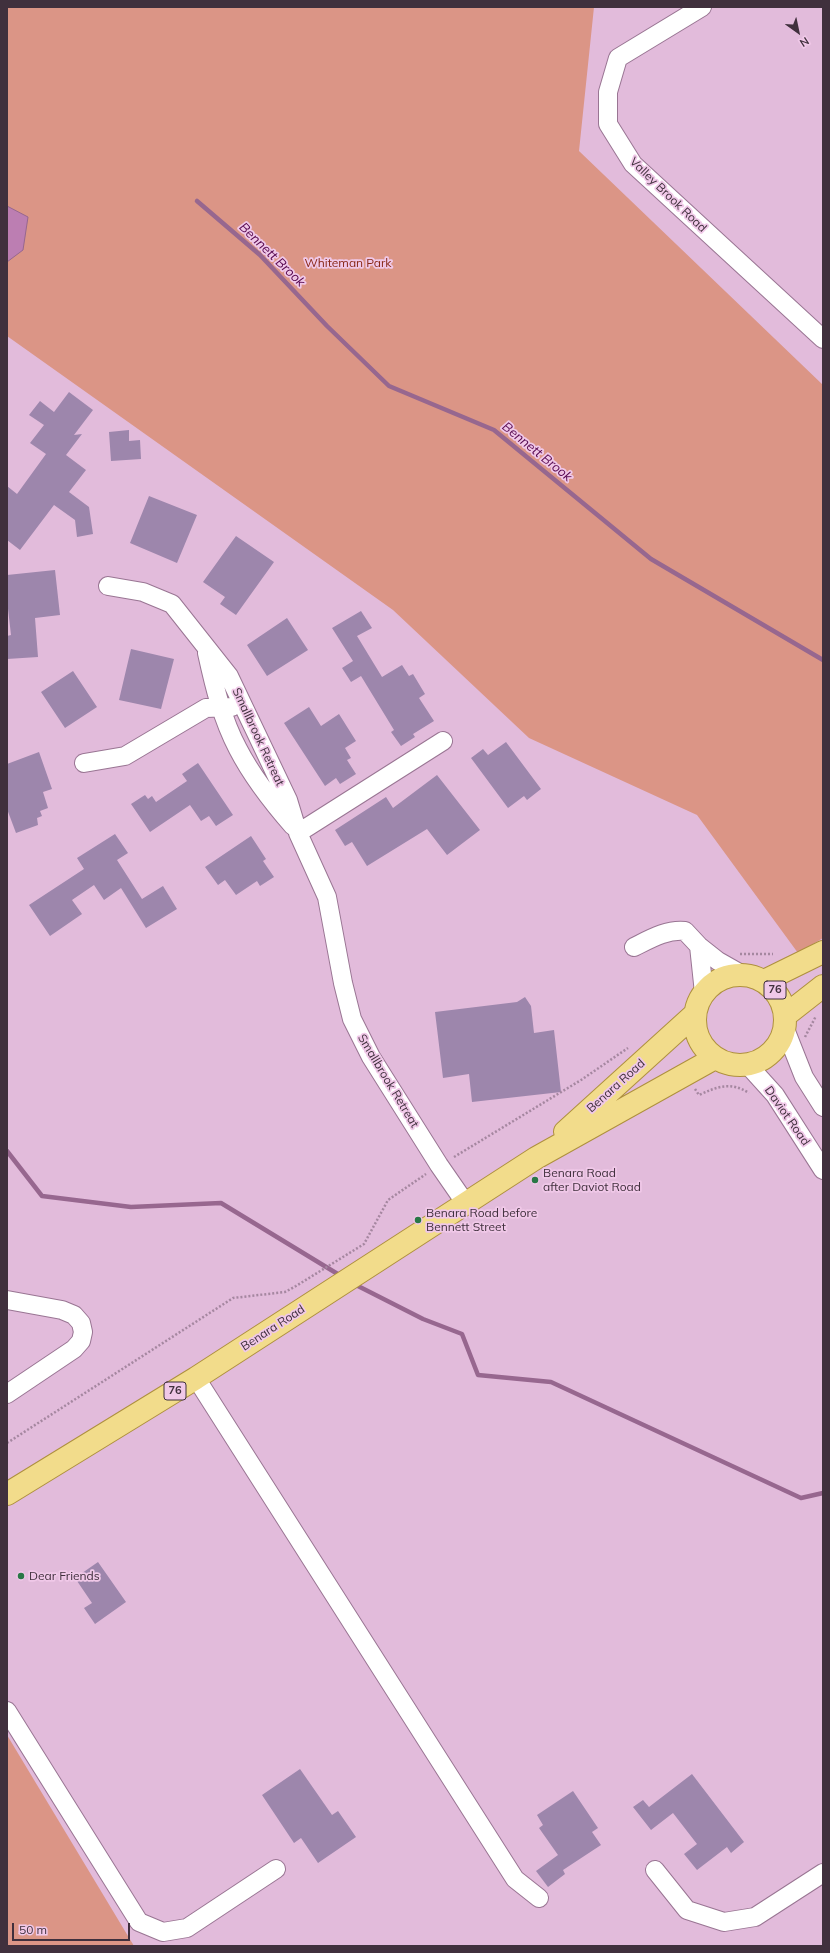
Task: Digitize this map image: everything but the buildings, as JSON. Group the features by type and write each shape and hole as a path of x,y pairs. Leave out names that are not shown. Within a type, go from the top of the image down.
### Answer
{"main road":[{"name":"76","path":"764,981 823,952"},
{"name":"76","path":"741,974 753,976 764,981 775,990 782,1002 785,1022 780,1042 772,1052 760,1060 747,1064 736,1065 716,1058 706,1049 699,1038 695,1014 698,1003 704,992 727,976 741,974"},
{"name":"76","path":"785,1022 823,986"},
{"name":"Benara Road","path":"536,1158 695,1014"},
{"name":"Benara Road","path":"7,1494 196,1378 536,1158 716,1058"}],"street":[{"name":"Valley Brook Road","path":"702,7 618,58 608,92 608,124 633,164 823,339"},
{"name":"Smallbrook Retreat","path":"108,586 143,592 172,604 190,624 206,649 229,676 288,800 298,833 327,897 343,983 352,1019 371,1057 466,1204"},
{"name":"Smallbrook Retreat","path":"206,649 221,708 238,749 273,802 298,833"},
{"path":"84,763 125,756 206,708 243,706"},
{"path":"298,833 443,741"},
{"path":"634,947 664,933 677,930 685,931 690,934 705,951 718,961 741,974"},
{"path":"704,992 705,951"},
{"path":"785,1022 804,1077 823,1107"},
{"name":"Daviot Road","path":"747,1064 775,1095 823,1170"},
{"path":"7,1300 68,1312 79,1319 83,1332 81,1341 74,1349 7,1394"},
{"path":"196,1378 515,1879 539,1898"},
{"path":"7,1711 138,1922 163,1932 187,1928 276,1869"},
{"path":"655,1870 687,1910 724,1922 755,1917 823,1873"}],"path":[{"path":"705,951 776,954"},
{"path":"7,1443 233,1298 285,1292 364,1244 388,1200 440,1165 581,1080 629,1047"}],"green space":[{"name":"Whiteman Park","path":"7,7 594,7 579,151 823,385 823,938 798,953 697,815 529,738 393,610 7,336"},
{"path":"7,1735 134,1946 7,1946"}],"shaded area":[{"path":"7,206 28,217 23,250 7,262"}],"waterway":[{"name":"Bennett Brook","path":"197,201 260,255 327,326 389,386 494,430 651,559 823,660"},
{"path":"7,1151 42,1196 131,1207 221,1203 341,1276"},
{"path":"354,1284 423,1319 462,1334 478,1375 551,1382 801,1498 823,1493"}],"place":[{"name":"Benara Road after Daviot Road","path":"535,1180"},
{"name":"Benara Road before Bennett Street","path":"418,1220"},
{"name":"Dear Friends","path":"21,1576"}]}
